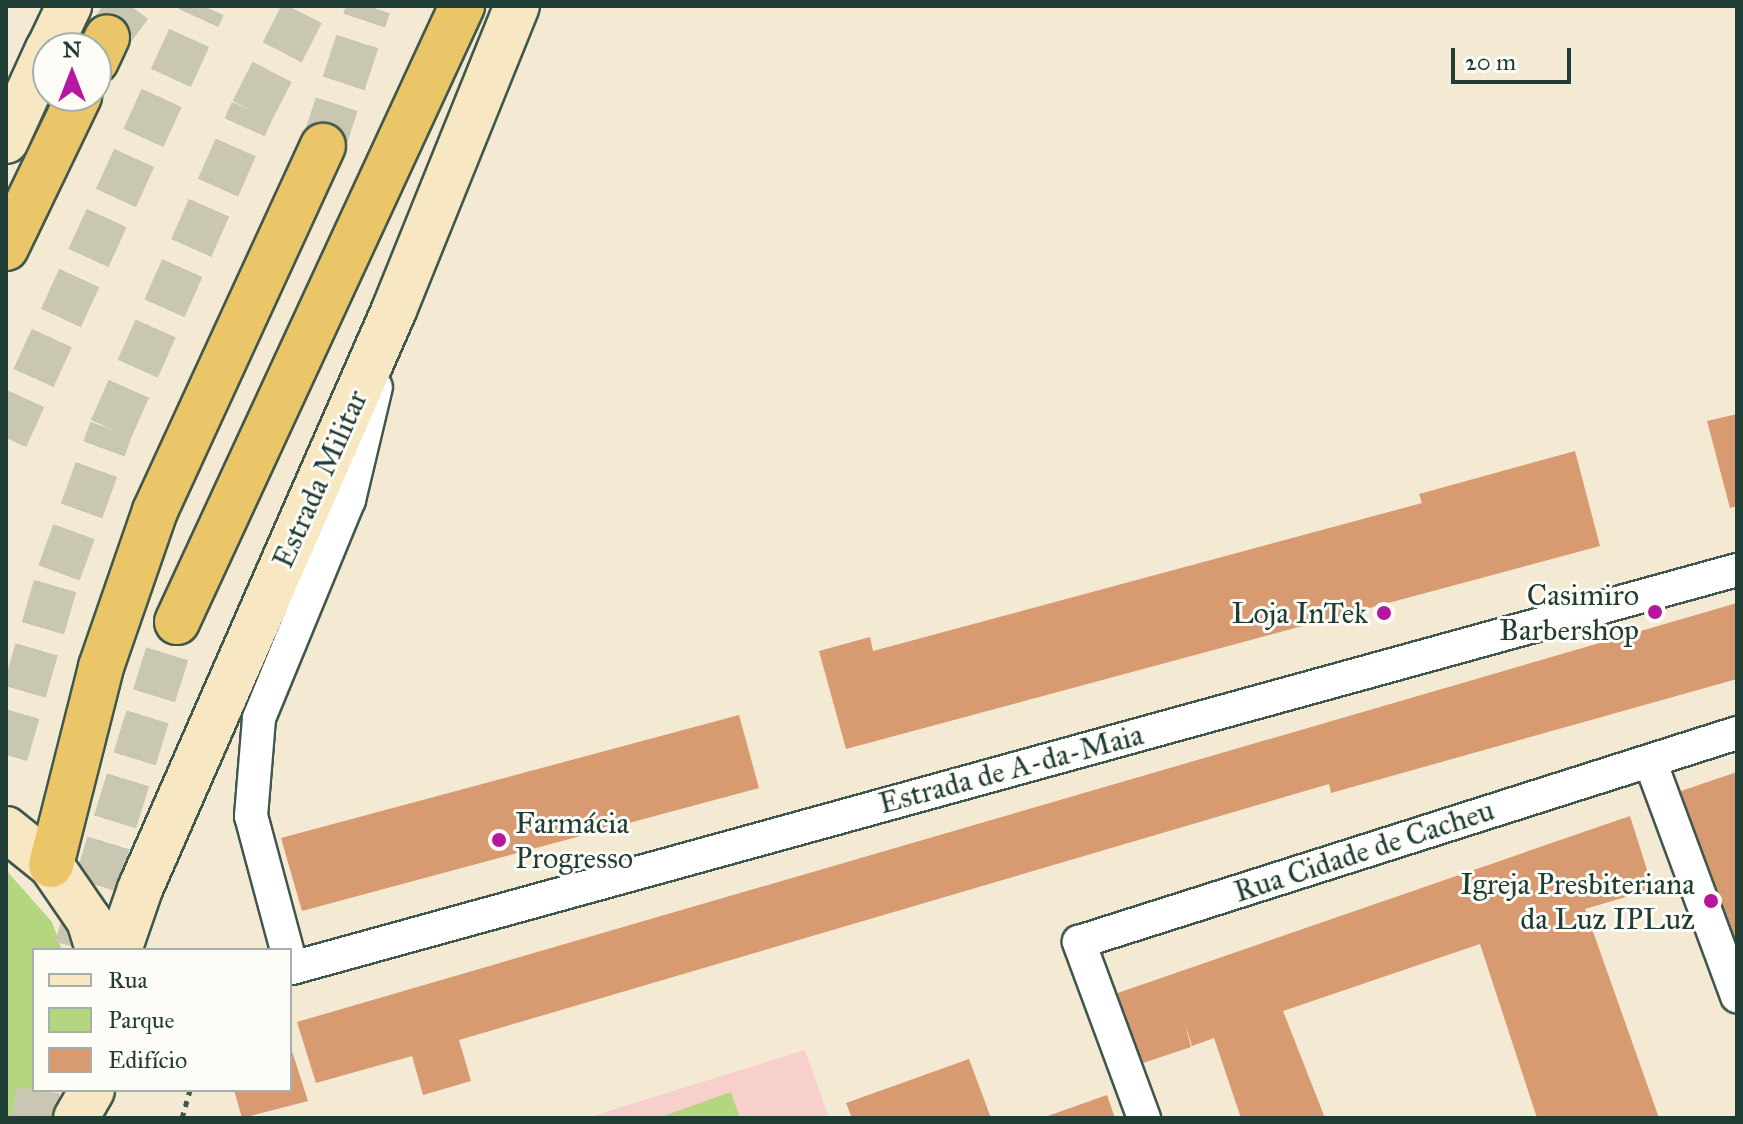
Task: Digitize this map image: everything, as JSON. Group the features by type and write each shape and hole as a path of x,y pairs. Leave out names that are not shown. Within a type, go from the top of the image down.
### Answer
{"highway":[{"path":"177,622 462,6"},
{"path":"6,248 71,112"},
{"path":"51,865 101,667 155,511 323,146"}],"main road":[{"name":"Estrada Militar","path":"120,948 140,889 394,310 517,6"},
{"path":"6,141 32,84"},
{"path":"6,829 51,865 89,920 97,948"},
{"path":"76,1118 91,1092"}],"street":[{"path":"286,948 251,816 259,718 349,500 394,310"},
{"name":"Estrada de A-da-Maia","path":"292,968 1737,570"},
{"name":"Rua Cidade de Cacheu","path":"1144,1118 1079,942 1737,733"},
{"path":"1650,761 1737,996"}],"path":[{"path":"182,1118 189,1092"}],"shaded area":[{"path":"805,1050 829,1118 586,1118"}],"green space":[{"path":"6,870 52,922 61,948 32,948 32,1092 51,1092 31,1118 6,1118"},
{"path":"731,1092 740,1118 658,1118"}],"building":[{"path":"1737,414 1737,506 1730,508 1707,421"},
{"path":"1575,451 1600,546 846,749 819,651 870,637 873,651 1422,503 1419,494"},
{"path":"1737,603 1737,679 1331,793 1329,784 459,1040 471,1081 423,1095 412,1056 316,1083 297,1022"},
{"path":"739,715 759,788 302,911 281,838"},
{"path":"1737,772 1737,954 1681,791"},
{"path":"1630,816 1653,889 1585,909 1659,1118 1537,1118 1480,944 1283,1011 1325,1118 1241,1118 1214,1038 1192,1046 1184,1020 1191,1047 1134,1066 1106,997"},
{"path":"292,1051 308,1101 242,1118 235,1092 292,1092"},
{"path":"969,1059 991,1118 852,1118 846,1103"},
{"path":"1107,1095 1115,1118 1042,1118"}],"tunnel":[{"path":"111,32 130,6"},
{"path":"6,438 204,6"},
{"path":"6,755 59,573 111,429 252,111 306,6"},
{"path":"323,146 369,6"},
{"path":"76,948 177,622"},
{"path":"34,1118 38,1092"}],"place":[{"name":"Casimiro Barbershop","path":"1655,612"},
{"name":"Loja InTek","path":"1384,613"},
{"name":"Farmácia Progresso","path":"499,840"},
{"name":"Igreja Presbiteriana da Luz IPLuz","path":"1711,901"}]}
